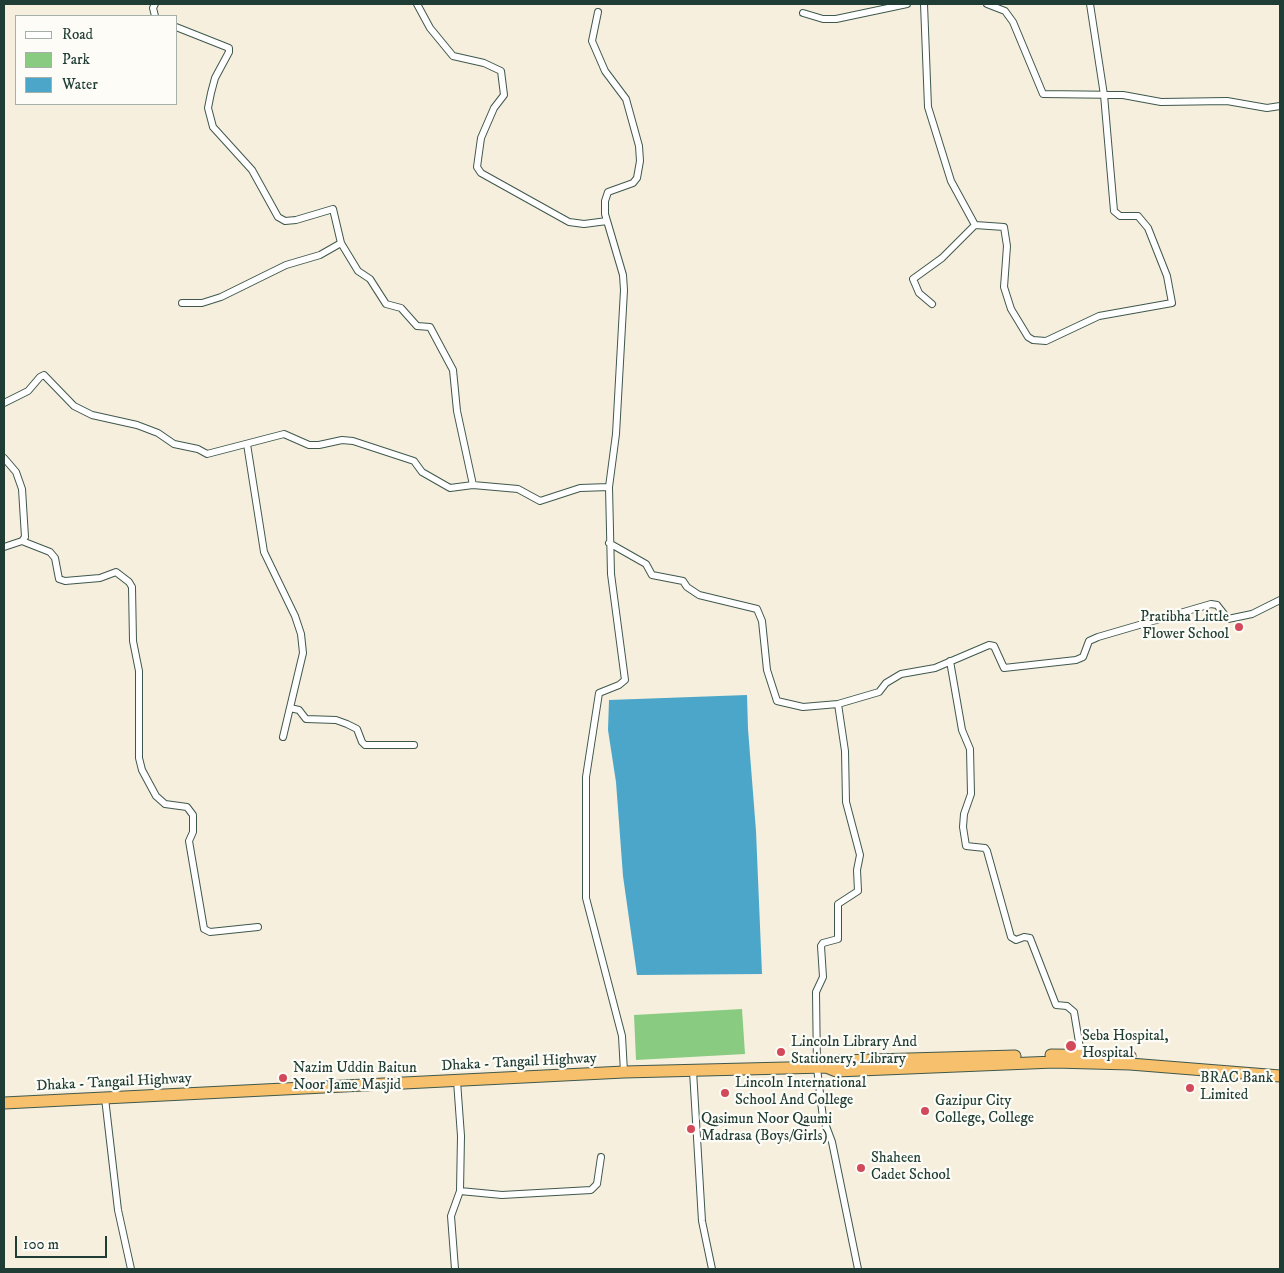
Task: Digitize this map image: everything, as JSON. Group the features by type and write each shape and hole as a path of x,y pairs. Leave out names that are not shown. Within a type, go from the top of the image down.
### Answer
{"highway":[{"name":"Dhaka - Tangail Highway","path":"821,1067 838,1061 1081,1054 1280,1068"},
{"name":"Dhaka - Tangail Highway","path":"4,1104 624,1072 821,1067 836,1071 1054,1062 1111,1063 1280,1076"}],"street":[{"path":"417,4 430,28 453,56 484,63 501,70 504,94 494,108 481,138 477,167 480,173 569,222 584,224 607,221"},
{"path":"803,14 823,19 836,19 907,4"},
{"path":"924,4 928,107 951,181 975,225"},
{"path":"987,4 1005,11 1013,22 1043,94 1123,95 1161,102 1227,101 1267,108 1280,106"},
{"path":"932,304 919,294 913,280 942,258 975,225 1004,227 1007,246 1004,287 1011,309 1028,337 1033,340 1046,341 1099,316 1172,304 1167,276 1148,228 1138,216 1120,216 1114,211 1104,95 1090,4"},
{"path":"598,12 592,41 605,71 626,99 639,146 640,161 637,178 633,183 608,192 605,201 607,221 623,275 624,290 616,434 609,487 611,516 609,543 610,574 624,680 619,685 598,693 586,777 586,898 622,1036 624,1072"},
{"path":"178,28 228,48 229,52 215,78 208,108 213,127 252,170 278,217 285,221 296,220 333,209 341,244 358,271 370,279 386,304 401,308 414,325 430,327 432,330 453,370 457,411 473,485"},
{"path":"182,303 202,303 222,297 286,265 320,255 341,244"},
{"path":"4,403 28,391 40,376 44,375 74,406 92,416 137,425 158,433 174,444 210,454 284,434 309,445 347,440 414,461 422,472 446,487 473,485 524,490 540,501 580,488 609,487"},
{"path":"247,444 264,552 295,616 301,634 303,653 283,737"},
{"path":"4,458 16,472 22,489 24,537 22,541"},
{"path":"4,547 22,541 50,552 55,558 59,578 65,581 100,578 116,572 132,587 133,640 139,671 139,758 142,770 156,796 165,804 187,807 193,815 193,832 189,841 204,929 210,932 258,927"},
{"path":"609,543 646,564 652,575 683,582 699,595 758,610 762,621 767,670 777,701 803,708 838,704 879,692 886,683 902,674 935,668 989,645 994,646 1004,668 1076,660 1082,657 1089,641 1098,636 1211,604 1217,606 1228,619 1252,614 1280,600"},
{"path":"950,661 962,730 970,750 971,794 964,814 963,827 966,846 984,848 987,851 1011,937 1016,940 1024,937 1030,938 1056,1005 1067,1006 1074,1012 1081,1054"},
{"path":"838,704 845,751 846,802 860,855 857,870 858,892 838,904 838,939 823,943 821,946 823,977 816,992 823,1118 832,1142 858,1269"},
{"path":"290,708 298,710 306,719 336,720 347,724 357,729 365,745 414,745"},
{"path":"693,1071 702,1221 708,1239 712,1269"},
{"path":"455,1269 450,1216 460,1191 461,1136 457,1081"},
{"path":"105,1098 118,1210 131,1269"},
{"path":"460,1191 502,1195 591,1190 597,1184 601,1157"}],"green space":[{"path":"742,1009 745,1054 636,1060 634,1015"}],"water":[{"path":"747,695 756,831 762,974 637,975 623,876 616,782 608,730 609,700"}],"place":[{"name":"Pratibha Little Flower School","path":"1239,627"},
{"name":"Seba Hospital, Hospital","path":"1071,1046"},
{"name":"Lincoln Library And Stationery, Library","path":"781,1052"},
{"name":"Nazim Uddin Baitun Noor Jame Masjid","path":"283,1078"},
{"name":"BRAC Bank Limited","path":"1190,1088"},
{"name":"Lincoln International School And College","path":"725,1093"},
{"name":"Gazipur City College, College","path":"925,1111"},
{"name":"Qasimun Noor Qaumi Madrasa (Boys/Girls)","path":"691,1129"},
{"name":"Shaheen Cadet School","path":"861,1168"}]}
